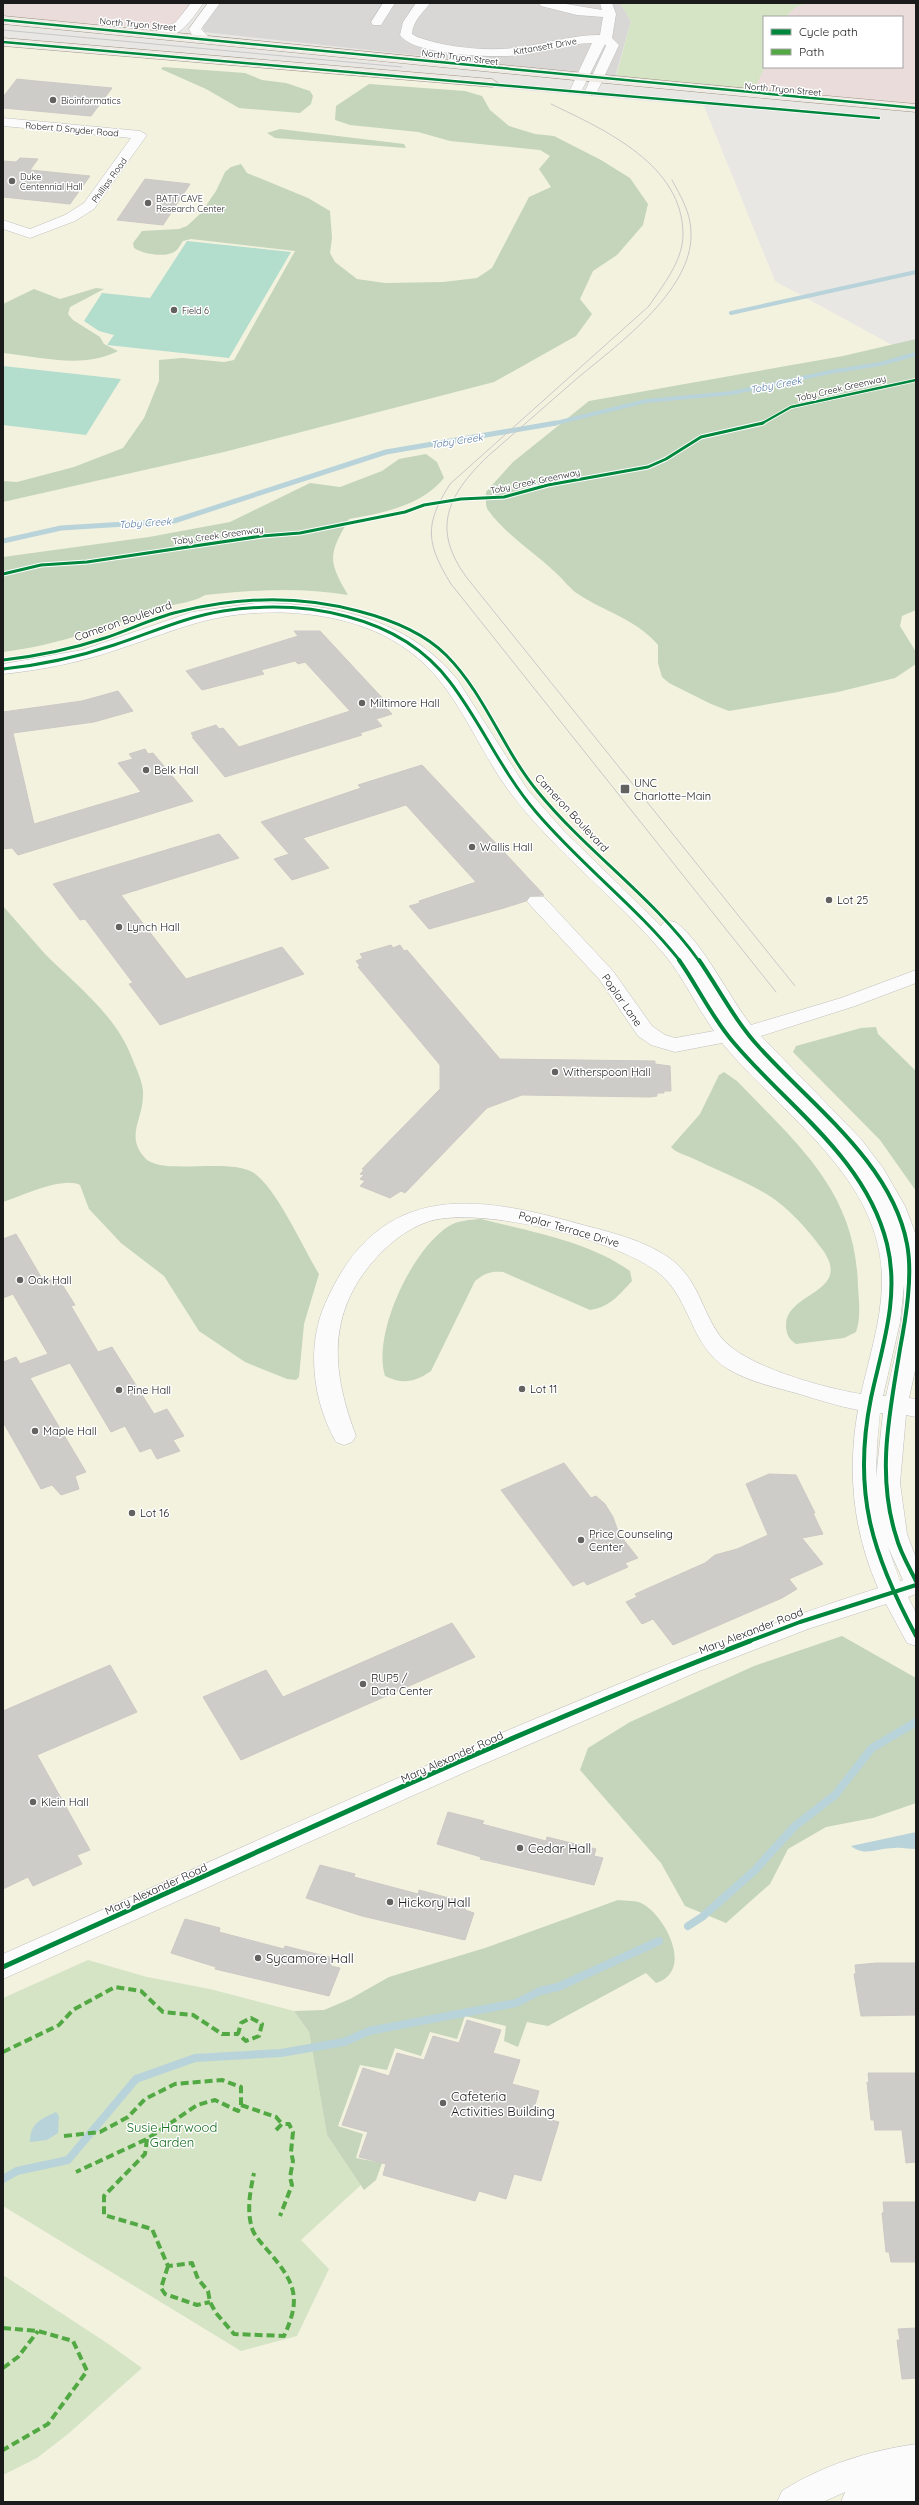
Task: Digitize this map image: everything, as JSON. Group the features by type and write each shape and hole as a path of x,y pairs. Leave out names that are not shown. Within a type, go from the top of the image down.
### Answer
{"main road":[{"name":"North Tryon Street","path":"4,21 204,38 594,86 916,121"},
{"name":"North Tryon Street","path":"3,42 579,84"},
{"name":"North Tryon Street","path":"594,86 916,108"}],"street":[{"path":"162,34 180,25 197,3"},
{"path":"204,38 197,34 195,29 214,3"},
{"path":"377,22 389,3"},
{"name":"Kittansett Drive","path":"424,3 418,8 405,32 409,39 423,44 512,52 576,39 606,39"},
{"path":"545,3 577,11 608,8 606,39"},
{"path":"579,84 598,43 606,39"},
{"path":"594,86 613,45 606,39"},
{"name":"Robert D Snyder Road","path":"3,122 140,135"},
{"name":"Phillips Road","path":"3,224 30,234 84,210 98,197 140,135"},
{"name":"Cameron Boulevard","path":"3,660 74,647 107,638 168,615 209,605 274,600 310,602 345,608 399,625 418,635 442,652 461,673 518,778 529,804 573,838 685,942 737,1035 835,1146 860,1180 877,1212 890,1252 893,1293 890,1322 870,1403 864,1456 864,1494 874,1543 904,1588 916,1636"},
{"name":"Cameron Boulevard","path":"3,669 74,657 115,645 167,624 217,612 284,608 340,616 367,623 396,635 431,659 446,677 518,778"},
{"name":"Poplar Lane","path":"537,901 601,970 640,1026 651,1036 675,1045 737,1035 848,1002 916,976"},
{"name":"Cameron Boulevard","path":"737,1035 859,1150 886,1188 899,1217 908,1244 915,1287 906,1406 888,1466 889,1499 898,1539 916,1581"},
{"name":"Poplar Terrace Drive","path":"344,1436 327,1387 325,1349 330,1321 344,1285 365,1255 390,1232 420,1218 461,1209 480,1209 514,1213 640,1250 668,1269 681,1281 695,1304 708,1338 716,1348 732,1361 772,1377 851,1400 906,1406"},
{"name":"Mary Alexander Road","path":"3,1967 461,1762 688,1665 800,1622 904,1588"},
{"path":"793,2502 816,2490 856,2474 916,2460"},
{"path":"857,2502 916,2486"}],"shaded area":[{"path":"3,3 193,3 177,25 161,30 3,16"},
{"path":"220,3 620,3 631,21 615,77 204,32 202,27"},
{"path":"807,3 916,3 916,104 754,90 765,68 903,68 903,16 786,16 796,7"},
{"path":"3,45 704,106 775,281 916,358 916,2502 3,2502"},
{"path":"163,67 245,73 262,80 286,83 310,91 313,96 311,104 300,113 239,108 206,89 161,69"},
{"path":"369,84 465,91 482,96 490,110 509,126 535,134 554,136 601,160 630,178 648,204 643,225 617,255 593,271 580,299 592,314 576,336 494,382 224,452 3,502 3,481 17,482 74,467 123,448 144,418 159,381 159,360 182,358 224,362 234,360 295,251 191,239 183,241 174,252 158,255 138,250 134,248 133,243 142,231 179,229 187,226 201,213 216,191 225,172 231,167 241,164 247,173 308,198 330,211 332,238 330,253 335,262 357,279 385,283 443,282 477,278 492,268 529,197 551,187 539,169 550,156 540,150 450,141 418,132 350,125 335,120 336,106"},
{"path":"280,129 404,144 406,148 275,138 267,133"},
{"path":"96,288 104,289 70,307 68,314 73,320 100,337 104,344 118,351 105,356 76,361 3,353 3,304 34,289 60,299"},
{"path":"916,339 916,610 902,616 900,626 916,652 916,664 895,678 838,692 729,711 711,704 669,683 662,677 658,663 658,645 649,636 630,622 575,592 548,565 520,543 503,527 487,508 486,492 513,462 589,401 843,356"},
{"path":"426,454 437,462 444,478 435,488 413,502 401,507 349,519 342,531 334,549 333,557 336,573 348,595 330,592 276,590 205,595 195,600 162,608 64,640 3,652 3,557 149,537 230,522 310,483 340,487 382,471 399,459"},
{"path":"3,906 45,954 106,1014 125,1042 138,1071 143,1091 142,1104 136,1128 136,1142 139,1150 145,1158 153,1163 165,1166 229,1166 243,1168 254,1173 272,1192 319,1274 304,1324 299,1377 296,1380 287,1379 245,1362 199,1331 164,1276 121,1243 89,1209 80,1185 63,1183 53,1185 3,1202"},
{"path":"876,1027 878,1034 916,1071 916,1191 880,1140 793,1052 796,1046 861,1028"},
{"path":"724,1072 737,1081 802,1149 820,1172 835,1197 847,1223 855,1253 859,1315 856,1332 844,1338 796,1344 788,1335 786,1327 788,1315 795,1306 825,1284 830,1275 830,1264 822,1249 803,1225 779,1203 763,1192 678,1152 671,1147 700,1114 719,1075"},
{"path":"481,1219 539,1233 597,1252 630,1271 632,1281 614,1300 603,1306 590,1310 503,1272 488,1273 475,1281 431,1371 420,1378 409,1381 398,1381 385,1376 382,1358 384,1338 398,1294 409,1272 435,1237 449,1226 461,1221"},
{"path":"842,1636 916,1678 916,1803 873,1818 826,1827 788,1849 770,1884 726,1923 685,1906 661,1863 580,1770 588,1748 630,1722 754,1666"},
{"path":"618,1900 634,1901 643,1904 660,1920 672,1944 675,1956 673,1967 667,1977 656,1983 646,1973 548,2026 527,2022 518,2047 504,2041 506,2026 465,2016 457,2039 430,2032 421,2056 395,2048 387,2070 360,2065 338,2126 363,2134 356,2158 382,2163 376,2180 364,2190 327,2135 309,2032 294,2011 324,2010 350,1999 389,1977 485,1948"}],"green space":[{"path":"620,3 807,3 796,7 786,16 763,16 763,68 765,68 754,90 616,77 631,21"},
{"name":"Field 6","path":"187,241 291,252 229,358 107,345 114,335 99,331 84,321 102,293 150,298"},
{"path":"3,366 121,379 86,435 3,425"},
{"name":"Susie Harwood Garden","path":"88,1960 147,1977 210,1989 294,2011 309,2032 327,2135 361,2185 301,2240 329,2269 297,2336 241,2351 3,2206 3,1998"},
{"path":"3,2275 107,2343 142,2368 68,2434 37,2458 3,2475"}],"water":[{"path":"916,1832 916,1849 888,1848 861,1851 851,1846"},
{"path":"56,2112 59,2116 58,2133 47,2140 30,2142 32,2130 37,2122"}],"building":[{"name":"Bioinformatics","path":"17,79 112,88 91,116 3,108 3,97"},
{"path":"20,158 38,159 30,170 90,176 70,204 3,197 3,161 16,162"},
{"name":"BATT CAVE Research Center","path":"145,179 190,184 163,225 117,220"},
{"name":"Miltimore Hall","path":"294,631 320,631 386,702 382,703 392,714 376,719 382,726 360,733 362,735 225,777 192,737 194,737 191,733 216,725 219,729 223,728 239,747 350,711 305,662 298,664 295,661 261,670 264,674 202,690 186,671 298,636"},
{"name":"Belk Hall","path":"118,691 133,711 94,722 13,733 34,824 141,792 118,763 133,759 129,754 145,749 148,754 153,753 193,801 18,855 12,848 3,849 3,712 82,701"},
{"name":"Wallis Hall","path":"422,765 544,895 530,896 526,901 429,929 409,906 420,903 419,901 476,882 406,805 303,838 329,868 292,880 274,859 289,854 261,822 361,788 358,785"},
{"name":"Lynch Hall","path":"219,834 239,858 121,895 186,979 282,947 304,974 160,1025 129,984 133,983 85,919 80,920 53,884"},
{"name":"Witherspoon Hall","path":"391,945 393,948 400,945 404,951 407,950 500,1059 655,1061 655,1064 670,1066 671,1091 657,1093 657,1096 650,1097 522,1095 487,1108 405,1193 401,1191 390,1198 360,1186 365,1181 360,1179 364,1175 360,1174 364,1170 362,1169 440,1089 440,1065 358,967 360,966 356,961 363,958 360,954"},
{"path":"16,1234 44,1282 58,1278 75,1305 71,1306 98,1352 112,1347 154,1414 167,1409 184,1436 173,1440 180,1451 157,1459 151,1448 140,1452 125,1426 111,1432 70,1363 30,1378 86,1472 75,1476 79,1489 61,1495 52,1485 41,1489 3,1422 3,1362 16,1357 20,1364 48,1354 13,1294 3,1298 3,1239"},
{"name":"Price Counseling Center","path":"564,1463 591,1498 596,1496 605,1504 613,1517 619,1534 638,1558 625,1563 628,1567 587,1585 584,1581 573,1586 501,1490"},
{"path":"769,1474 796,1475 815,1513 813,1513 823,1534 802,1538 823,1564 789,1579 797,1589 782,1598 673,1645 653,1619 642,1624 626,1602 637,1597 635,1594 705,1563 715,1555 737,1549 768,1535 746,1484"},
{"name":"RUP5 / Data Center","path":"452,1623 475,1657 241,1760 203,1697 266,1670 283,1697"},
{"name":"Klein Hall","path":"110,1665 137,1712 37,1755 90,1850 77,1855 82,1864 33,1886 28,1877 3,1889 3,1711"},
{"name":"Cedar Hall","path":"448,1812 484,1821 482,1824 546,1841 547,1837 596,1849 594,1856 603,1858 594,1885 480,1859 481,1857 437,1844"},
{"name":"Hickory Hall","path":"320,1865 355,1874 354,1877 418,1894 419,1890 468,1903 465,1910 474,1913 465,1940 362,1916 306,1898"},
{"name":"Sycamore Hall","path":"185,1919 220,1928 219,1932 284,1949 285,1946 333,1958 331,1966 340,1968 329,1996 215,1969 216,1967 171,1953"},
{"path":"876,1963 916,1963 916,2015 861,2016 854,1974 856,1974 855,1965"},
{"name":"Cafeteria Activities Building","path":"467,2020 501,2030 493,2053 520,2060 512,2084 539,2091 532,2115 559,2122 541,2181 514,2174 506,2199 479,2191 475,2201 383,2175 386,2164 359,2157 368,2132 342,2125 363,2068 389,2076 397,2053 424,2060 433,2036 459,2043"},
{"path":"868,2073 916,2073 916,2162 906,2163 902,2130 875,2130 874,2120 871,2120 867,2082 869,2083"},
{"path":"883,2202 916,2202 916,2262 891,2262 889,2252 886,2252 882,2213 884,2212"},
{"path":"916,2328 916,2378 902,2379 897,2340 900,2340 898,2329"}],"waterway":[{"path":"731,313 916,272"},
{"name":"Toby Creek","path":"552,424 646,401 732,393 830,372 880,364 916,354"},
{"name":"Toby Creek","path":"3,541 61,528 174,521 386,452 556,423"},
{"path":"688,1926 702,1917 754,1871 795,1826 835,1795 872,1748 916,1722"},
{"path":"3,2179 17,2171 68,2160 136,2079 195,2058 281,2053 344,2042 369,2031 516,2003 540,1991 558,1987 659,1941"}],"tram line":[{"path":"3,30 402,67"},
{"path":"551,104 617,138 638,153 656,170 670,189 680,211 683,236 682,246 671,273 649,306 450,484 442,498 432,523 431,534 433,545 437,557 451,584 776,992"},
{"path":"672,180 685,205 691,226 688,255 679,276 665,297 629,335 574,381 473,471 462,485 448,514 447,528 449,544 456,560 467,578 795,986"}],"marked path":[{"path":"3,2052 13,2049 59,2025 73,2010 115,1987 141,1991 163,2012 193,2015 222,2034 238,2034 246,2041 259,2036 262,2024 251,2018 241,2023 238,2034"},
{"path":"64,2136 100,2132 128,2117 145,2099 175,2084 204,2080 222,2080 241,2087 241,2105 238,2111 215,2100 197,2105 147,2139 76,2172"},
{"path":"241,2105 276,2117 282,2124"},
{"path":"276,2130 282,2124 289,2124 293,2132 291,2152 293,2161 290,2177 292,2185 280,2216"},
{"path":"147,2139 145,2154 104,2196 104,2215 152,2229 168,2266 192,2263 198,2279 208,2291 210,2302 216,2313 234,2334 284,2336 294,2311 294,2291 286,2273 254,2233 249,2209 254,2173"},
{"path":"168,2266 161,2288 165,2294 197,2305 210,2302"},
{"path":"3,2328 38,2331 73,2341 87,2371 48,2424 3,2450"},
{"path":"3,2368 18,2357 38,2331"}],"cycle path":[{"path":"3,20 393,57 596,80 916,108"},
{"path":"3,42 173,55 879,118"},
{"name":"Toby Creek Greenway","path":"3,574 41,565 87,562 262,536 300,533 405,512 424,505 461,499 504,497 548,485 648,467 666,459 701,437 722,431 762,424 791,407 916,380"},
{"path":"3,660 41,654 91,643 177,612 221,603 266,600 311,602 333,605 367,613 404,627 426,639 446,655 471,686 514,759 538,792 555,812 650,905 686,944 705,969 748,1034 846,1136 883,1185 897,1213 907,1244 908,1287 903,1330 889,1412 885,1453 886,1495 896,1537 916,1581"},
{"path":"3,669 46,663 74,657 115,645 192,617 223,611 256,608 290,608 323,611 356,619 386,631 414,647 439,668 451,682 499,763 520,793 556,834 634,910 671,950 688,973 726,1034 823,1135 861,1184 876,1212 887,1242 893,1282 889,1322 867,1423 864,1468 865,1491 872,1536 879,1558 887,1580 916,1636"},
{"path":"3,1967 461,1762 688,1665 800,1622 916,1585"}],"place":[{"name":"Bioinformatics","path":"53,100"},
{"name":"Duke Centennial Hall","path":"12,181"},
{"name":"BATT CAVE Research Center","path":"148,203"},
{"name":"Field 6","path":"174,310"},
{"name":"Miltimore Hall","path":"362,703"},
{"name":"Belk Hall","path":"146,770"},
{"name":"UNC Charlotte–Main","path":"625,789"},
{"name":"Wallis Hall","path":"472,847"},
{"name":"Lot 25","path":"829,900"},
{"name":"Lynch Hall","path":"119,927"},
{"name":"Witherspoon Hall","path":"555,1072"},
{"name":"Oak Hall","path":"20,1280"},
{"name":"Lot 11","path":"522,1389"},
{"name":"Pine Hall","path":"119,1390"},
{"name":"Maple Hall","path":"35,1431"},
{"name":"Lot 16","path":"132,1513"},
{"name":"Price Counseling Center","path":"581,1540"},
{"name":"RUP5 / Data Center","path":"363,1684"},
{"name":"Klein Hall","path":"33,1802"},
{"name":"Cedar Hall","path":"520,1848"},
{"name":"Hickory Hall","path":"390,1902"},
{"name":"Sycamore Hall","path":"258,1958"},
{"name":"Cafeteria Activities Building","path":"443,2103"}]}
